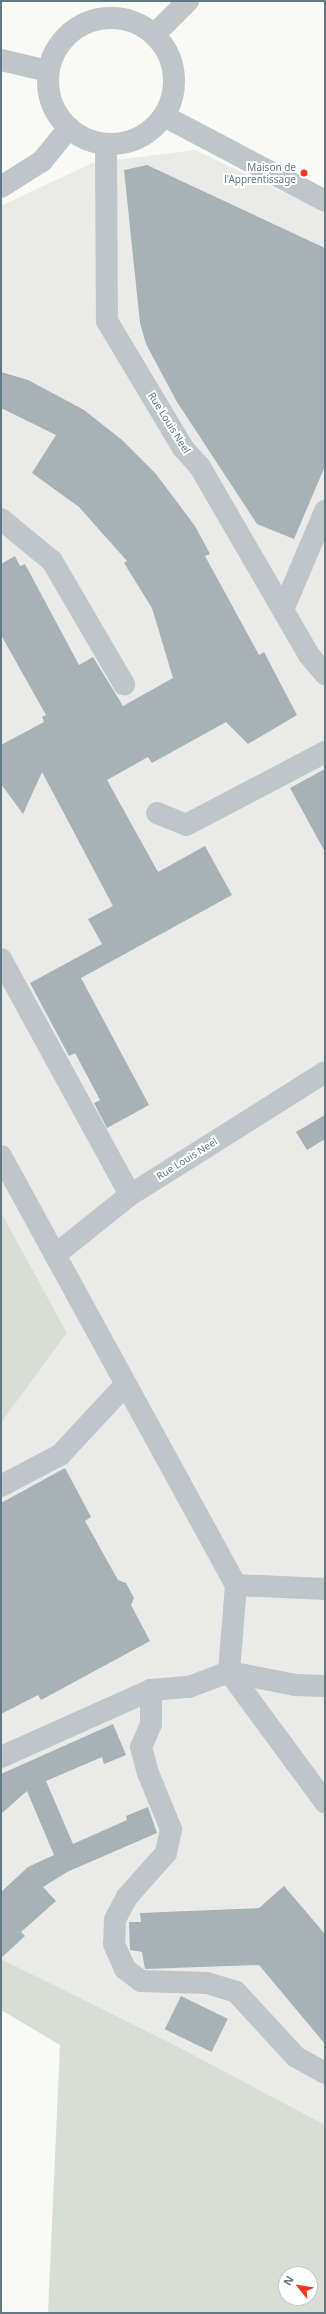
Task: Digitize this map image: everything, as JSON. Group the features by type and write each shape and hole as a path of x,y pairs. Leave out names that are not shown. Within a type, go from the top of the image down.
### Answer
{"street":[{"path":"155,34 188,1"},
{"path":"95,19 127,19 155,34 165,45 173,63 175,86 171,102 164,116 155,127 141,137 126,142 106,144 87,139 69,128 56,113 50,98 48,71 55,51 63,39 79,26 95,19"},
{"path":"1,60 48,71"},
{"path":"164,116 325,201"},
{"path":"1,187 42,161 69,128"},
{"name":"Rue Louis Neel","path":"106,144 107,321 183,448 200,467 309,655 325,674"},
{"path":"283,610 325,511"},
{"path":"1,519 52,561 124,684"},
{"path":"157,813 186,825 325,752"},
{"path":"1,959 130,1195"},
{"name":"Rue Louis Neel","path":"55,1255 130,1195 325,1072"},
{"path":"1,1156 125,1385 236,1585 229,1672 325,1802"},
{"path":"1,1486 60,1455 125,1385"},
{"path":"236,1585 325,1589"},
{"path":"1,1757 151,1690 189,1687 229,1672 295,1685 325,1686"},
{"path":"151,1690 151,1724 141,1747 148,1773 170,1829 166,1853 127,1896 115,1920 114,1944 125,1968 140,1981 207,1982 236,1992 296,2057 325,2073"}],"shaded area":[{"path":"195,150 325,212 325,2126 169,2042 1,1959 1,1423 67,1333 1,1212 1,206 92,163"},
{"path":"1,1212 67,1333 1,1423"},
{"path":"1,1959 169,2042 325,2125 325,2313 48,2313 60,2045 1,2010"}],"building":[{"path":"147,165 325,248 325,466 294,539 257,524 177,402 146,344 140,323 124,170"},
{"path":"1,372 28,380 84,410 122,440 156,474 195,526 210,554 205,556 259,655 264,652 297,715 248,744 226,722 152,763 148,757 107,780 158,872 205,846 232,895 81,978 149,1105 107,1128 94,1103 100,1100 75,1053 69,1056 30,983 102,944 88,919 113,906 42,772 23,814 1,784 1,745 44,722 42,717 46,715 1,635 1,564 15,556 20,566 25,564 79,665 93,657 123,706 173,678 152,608 124,563 127,561 79,507 32,473 56,435 1,408"},
{"path":"325,769 325,852 290,788"},
{"path":"325,1115 325,1139 307,1150 296,1132"},
{"path":"65,1468 91,1517 85,1521 118,1580 126,1583 134,1598 131,1605 150,1641 41,1700 38,1695 1,1714 1,1503"},
{"path":"113,1724 126,1755 104,1764 102,1757 46,1781 73,1844 127,1820 126,1816 148,1807 157,1833 67,1872 43,1887 56,1901 21,1932 25,1936 1,1958 1,1892 28,1867 54,1855 27,1791 1,1814 1,1774"},
{"path":"284,1886 325,1934 325,2044 259,1965 145,1969 142,1952 130,1950 129,1922 141,1922 140,1913 259,1908"},
{"path":"181,1996 228,2019 212,2052 165,2029"}],"place":[{"name":"Maison de l'Apprentissage","path":"304,173"}]}
